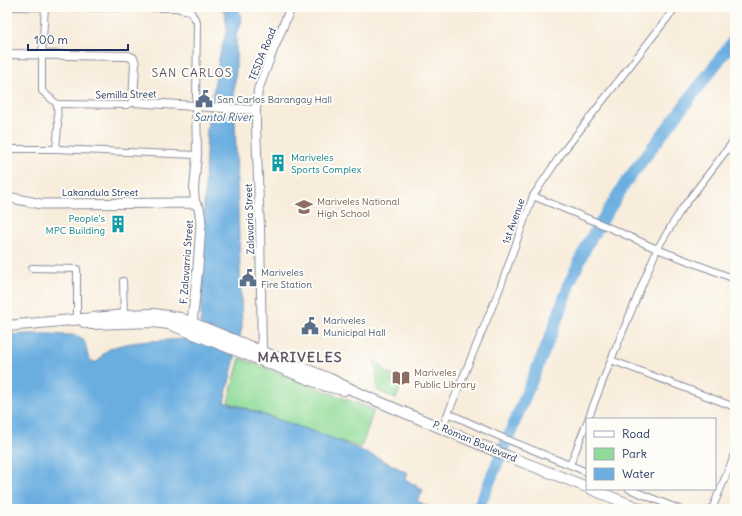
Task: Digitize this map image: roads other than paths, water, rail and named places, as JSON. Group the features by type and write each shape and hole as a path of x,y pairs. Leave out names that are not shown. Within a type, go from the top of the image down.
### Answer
{"main road":[{"name":"Lakandula Street","path":"7,197 41,204 194,203"},
{"name":"F. Zalavarria Street","path":"194,203 200,214 201,224 195,328"},
{"name":"P. Roman Boulevard","path":"7,326 124,315 162,314 180,318 195,328 326,386 363,394"},
{"name":"P. Roman Boulevard","path":"77,320 90,324 153,322 195,328"},
{"name":"P. Roman Boulevard","path":"244,349 262,352 330,379 496,451 586,487"},
{"path":"594,490 641,509"}],"street":[{"path":"7,7 176,8 190,11 194,15 198,28 196,105 197,155 194,203"},
{"path":"45,7 42,54 42,91 57,104 58,127 56,149"},
{"name":"TESDA Road","path":"256,110 258,90 272,50 291,7"},
{"name":"1st Avenue","path":"442,428 500,288 533,196 562,153 676,7"},
{"path":"7,54 128,56 133,58 135,63 133,102"},
{"name":"Semilla Street","path":"57,104 128,105 133,102 256,110"},
{"name":"Zalavaria Street","path":"256,110 262,352"},
{"path":"588,418 657,249 681,210 735,139"},
{"path":"7,150 56,149 197,155"},
{"path":"533,196 657,249 735,279"},
{"path":"32,268 77,269 77,320"},
{"path":"123,281 124,315"},
{"path":"611,360 735,407"},
{"path":"448,413 501,437 586,472"},
{"path":"570,466 586,425"},
{"path":"712,509 735,454"},
{"path":"632,490 679,509"}],"water":[{"name":"Santol River","path":"219,7 236,7 242,21 236,34 236,69 234,92 242,327 224,402 332,438 408,473 405,479 423,490 417,501 434,509 7,509 7,335 44,334 78,336 85,342 88,356 93,362 98,362 103,354 108,350 125,344 194,339 201,321 201,282 207,128 219,59 227,29 225,12"}],"waterway":[{"path":"478,509 551,335 570,282 588,243 626,182 735,39"}],"place":[{"name":"San Carlos Barangay Hall","path":"204,99"},
{"name":"Mariveles Sports Complex","path":"278,163"},
{"name":"Mariveles National High School","path":"304,207"},
{"name":"People's MPC Building","path":"118,224"},
{"name":"Mariveles Fire Station","path":"248,278"},
{"name":"Mariveles Municipal Hall","path":"310,326"},
{"name":"Mariveles Public Library","path":"401,378"}],"district":[{"name":"SAN CARLOS","path":"192,73"},
{"name":"MARIVELES","path":"300,357"}]}
